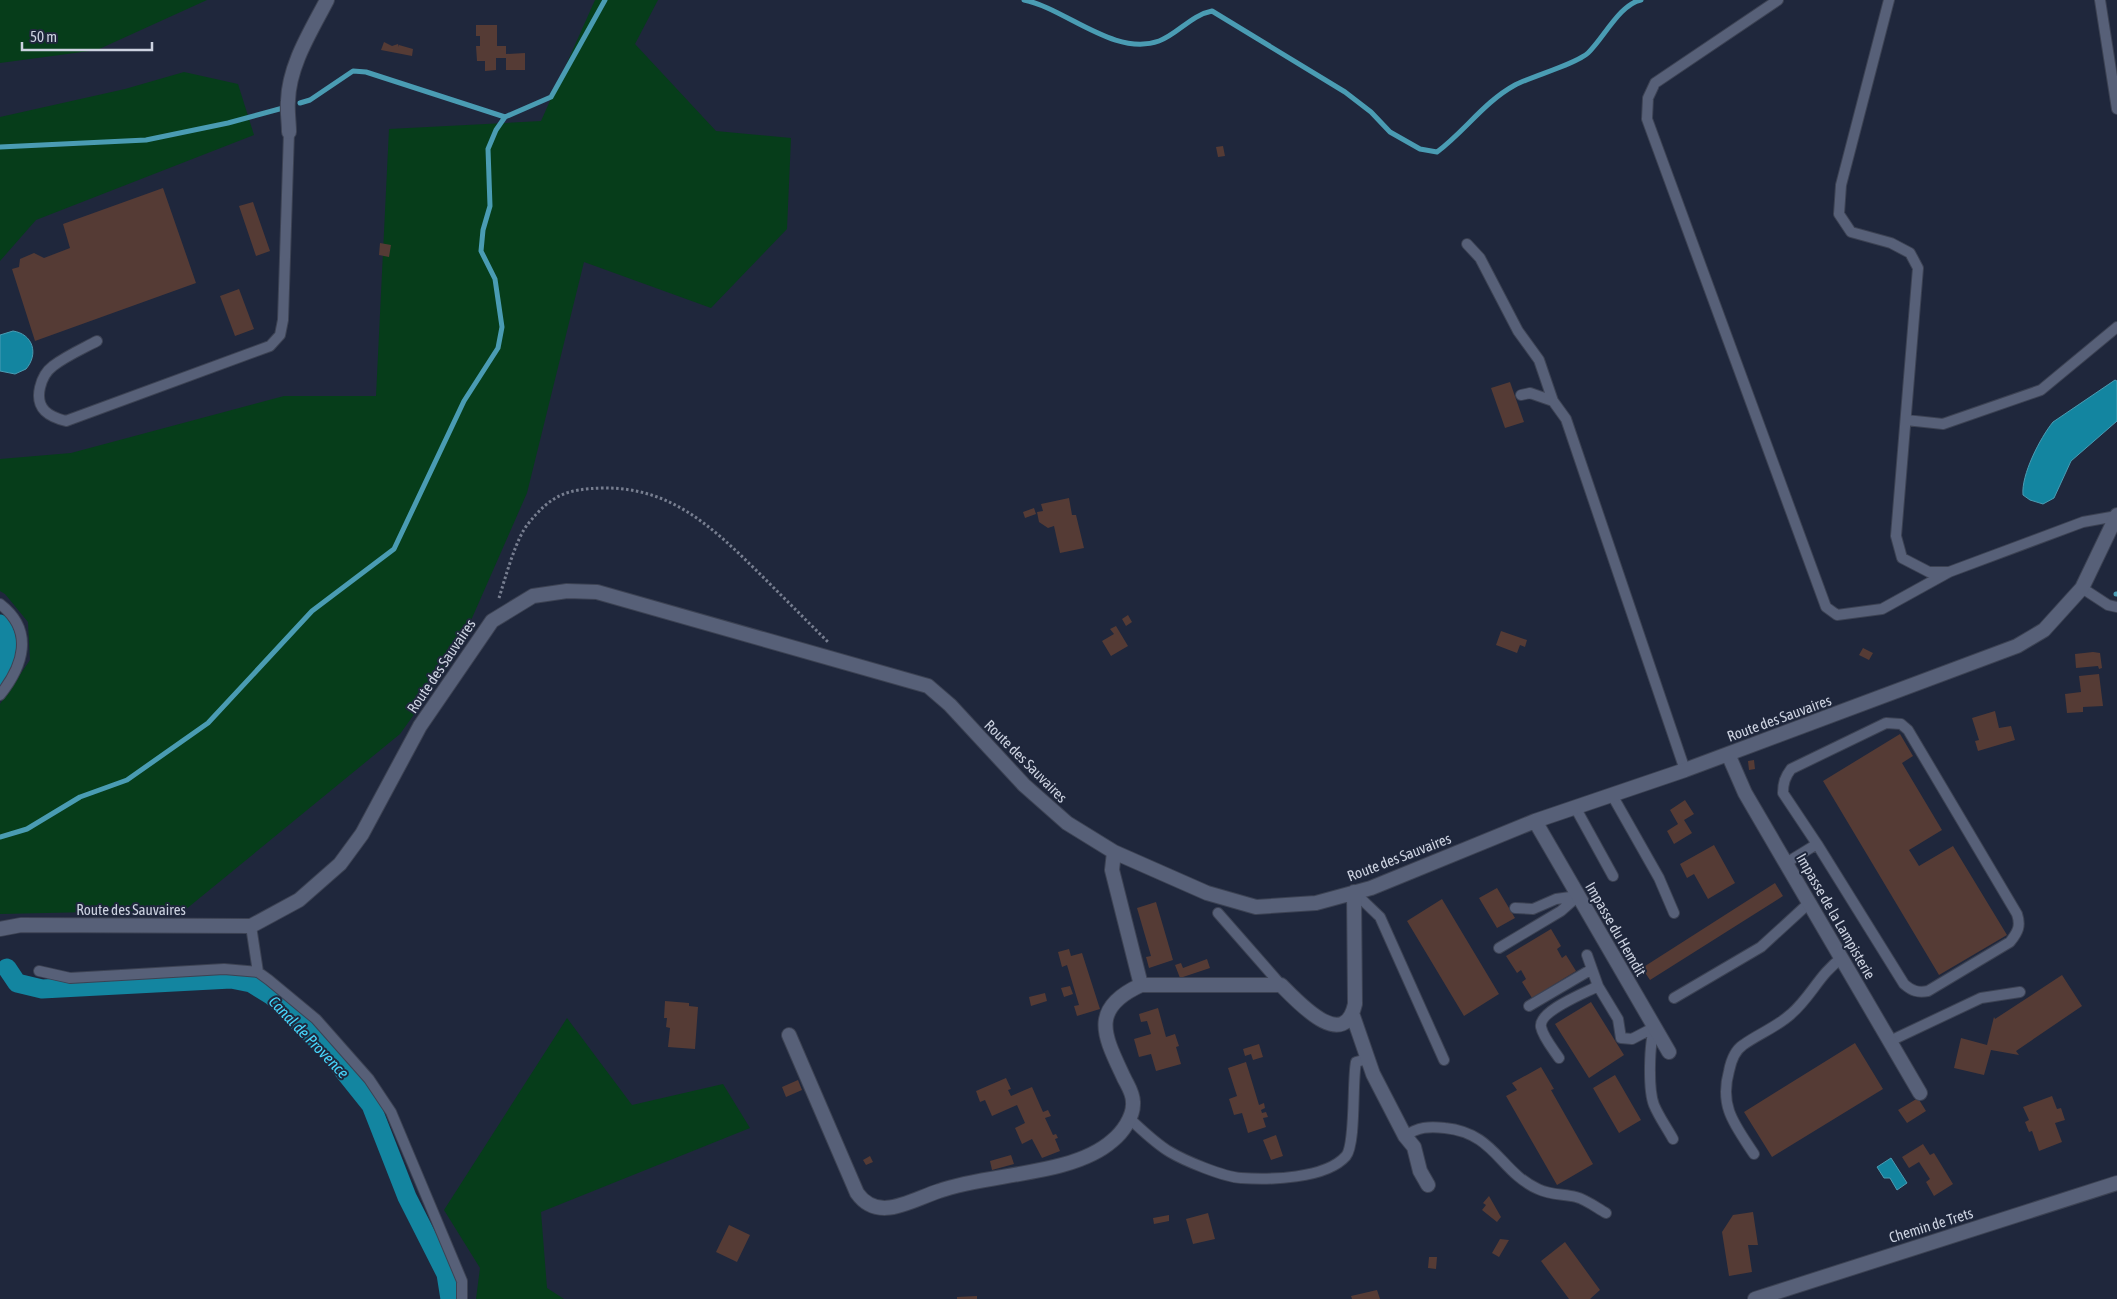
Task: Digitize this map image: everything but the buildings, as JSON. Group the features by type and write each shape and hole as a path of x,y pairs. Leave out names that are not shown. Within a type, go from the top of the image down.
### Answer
{"street":[{"path":"289,132 288,101 290,83 307,40 327,0"},
{"name":"Route des Sauvaires","path":"0,929 21,925 251,926 300,900 340,864 362,834 420,726 492,621 533,596 567,591 597,592 848,661 928,686 950,705 1024,785 1067,823 1114,852 1207,893 1256,907 1316,903 1354,892 1535,821 1685,770 2017,646 2044,630 2082,588 2117,516"},
{"name":"Impasse de la Lampisterie","path":"1728,754 1745,793 1920,1093"},
{"name":"Impasse du Hemdit","path":"1535,821 1669,1052"},
{"path":"1114,852 1112,870 1141,985"},
{"path":"790,1034 857,1193 864,1203 873,1208 886,1209 959,1183 1020,1175 1092,1154 1111,1142 1122,1131 1129,1118 1133,1104 1132,1094 1106,1040 1104,1028 1106,1016 1114,1003 1130,990 1141,985 1281,985 1307,1011 1322,1021 1336,1024 1346,1023 1352,1016 1355,1004 1354,892"},
{"path":"1352,1016 1367,1058 1405,1136 1416,1152 1420,1171 1428,1185"},
{"name":"Chemin de Trets","path":"1754,1299 2117,1183"}],"lane":[{"path":"1778,0 1655,83 1648,98 1647,119 1826,607 1837,615 1882,610 1949,572 2083,522 2117,516"},
{"path":"1889,0 1841,185 1839,214 1850,232 1891,243 1910,253 1918,268 1896,536 1902,558 1929,572 1949,572"},
{"path":"2100,0 2117,109"},
{"path":"97,341 51,367 44,378 40,387 39,399 44,410 56,418 66,421 270,346 280,335 283,320 289,132"},
{"path":"1467,244 1480,258 1518,331 1539,360 1553,401 1566,420 1685,770"},
{"path":"1906,420 1943,424 2041,390 2117,327"},
{"path":"1521,395 1530,393 1553,401"},
{"path":"2082,588 2108,605 2117,607"},
{"path":"0,604 13,614 22,637 21,659 14,677 0,695"},
{"path":"1886,723 1901,724 1908,730 2017,914 2020,923 2018,933 2010,942 1928,991 1919,993 1910,990 1904,984 1817,844 1783,793 1786,775 1791,769 1886,723"},
{"path":"1612,795 1659,878 1674,913"},
{"path":"1575,807 1613,876"},
{"path":"1786,863 1817,844"},
{"path":"1354,892 1380,917 1444,1060"},
{"path":"1515,908 1533,909 1556,899 1578,896"},
{"path":"1499,948 1561,911 1578,896"},
{"path":"1674,998 1761,947 1810,903"},
{"path":"1218,913 1281,985"},
{"path":"251,926 258,972"},
{"path":"1587,955 1598,986 1618,1019 1621,1038 1632,1039 1655,1027"},
{"path":"1754,1154 1730,1117 1726,1106 1727,1077 1732,1057 1741,1046 1790,1016 1825,971 1842,958"},
{"path":"39,971 70,978 224,969 258,972 316,1019 369,1079 390,1112 462,1281 462,1299"},
{"path":"1529,1006 1592,969"},
{"path":"1558,1058 1541,1029 1541,1022 1547,1013 1598,986"},
{"path":"1890,1041 1981,998 2020,992"},
{"path":"1655,1027 1650,1038 1653,1103 1674,1139"},
{"path":"1129,1118 1156,1143 1172,1153 1221,1174 1240,1178 1292,1177 1311,1174 1328,1168 1347,1155 1352,1139 1356,1062 1367,1058"},
{"path":"1405,1136 1415,1129 1424,1127 1461,1129 1476,1135 1526,1182 1538,1189 1550,1194 1576,1197 1606,1213"}],"path":[{"path":"492,621 508,570 526,525 553,497 582,488 615,488 653,495 687,510 716,531 848,661"}],"green space":[{"path":"0,0 207,0 97,50 0,63"},
{"path":"595,0 658,0 635,44 716,131 791,138 787,229 711,308 584,262 527,493 454,659 400,734 185,910 0,914 0,704 30,660 28,622 5,594 0,591 0,459 71,453 284,396 376,396 389,129 541,121"},
{"path":"184,72 238,84 254,135 36,220 0,261 0,117 125,89"},
{"path":"567,1018 632,1105 723,1084 750,1128 541,1212 547,1288 564,1299 476,1299 480,1268 444,1210"}],"water":[{"path":"13,331 20,333 29,340 33,351 30,363 26,369 15,374 0,371 0,335"},
{"path":"2115,380 2117,381 2117,421 2071,461 2054,498 2043,504 2030,500 2023,495 2025,477 2032,457 2053,422"},
{"path":"1891,1158 1907,1183 1897,1190 1890,1178 1884,1178 1877,1167"}],"waterway":[{"path":"300,103 310,100 353,71 366,72 505,117 551,97 605,0"},
{"path":"1024,0 1056,12 1107,37 1142,44 1166,38 1198,16 1212,11 1345,92 1371,112 1390,132 1420,149 1437,152 1504,92 1523,81 1574,61 1588,53 1619,15 1633,3 1641,0"},
{"path":"0,147 146,140 228,123 283,108"},
{"path":"0,837 27,829 80,797 127,780 208,723 312,611 394,549 464,401 498,348 502,327 495,279 481,251 483,230 490,206 488,149 496,130 505,117"},
{"name":"Canal de Provence","path":"0,624 8,643 8,659 0,679"},
{"name":"Canal de Provence","path":"7,968 17,983 42,989 231,979 251,983 272,996 327,1050 371,1105 407,1197 446,1274 450,1299"}]}
